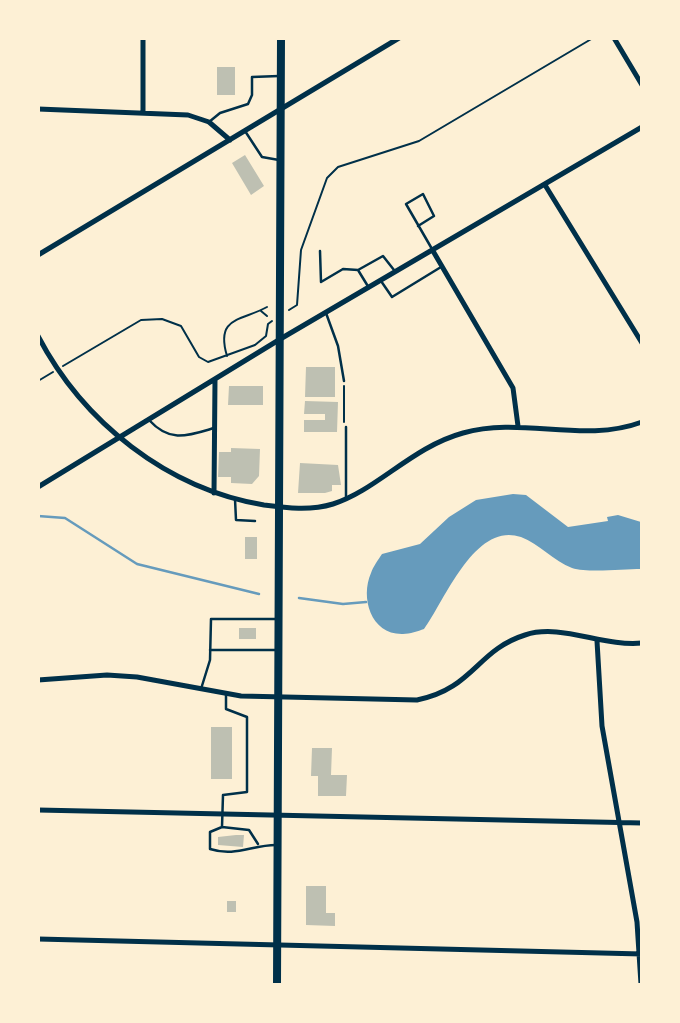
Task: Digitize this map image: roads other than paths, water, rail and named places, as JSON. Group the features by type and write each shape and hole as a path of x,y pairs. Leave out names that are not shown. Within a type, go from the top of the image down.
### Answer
{"main road":[{"path":"277,985 282,338 281,38"}],"street":[{"path":"142,38 143,111"},
{"path":"38,254 399,38"},
{"path":"614,38 642,85"},
{"path":"38,109 188,114 209,122 230,140"},
{"path":"38,488 282,338 642,127"},
{"path":"545,185 642,343"},
{"path":"433,251 513,388 518,426"},
{"path":"38,336 58,369 103,424 155,464 214,494 279,507 313,508 346,498 421,449 440,440 492,427 518,426 596,432 642,422"},
{"path":"214,494 215,380"},
{"path":"38,680 107,675 137,677 226,694 417,699 437,696 458,685 489,653 509,640 529,633 642,643"},
{"path":"597,641 602,726 641,954 641,985"},
{"path":"38,810 642,823"},
{"path":"38,940 641,954"}],"lane":[{"path":"209,122 219,113 248,104 252,95 252,77 280,76"},
{"path":"245,131 262,157 280,161"},
{"path":"418,226 434,216 422,194 405,204 418,226 433,251"},
{"path":"320,251 321,282 343,269 358,270 383,256 396,272"},
{"path":"381,281 391,297 442,267"},
{"path":"358,270 369,288"},
{"path":"326,313 338,346 344,381"},
{"path":"149,420 159,430 176,439 214,428"},
{"path":"346,427 346,498"},
{"path":"235,499 236,520 255,521"},
{"path":"201,689 210,650 211,618 278,619"},
{"path":"210,650 278,650"},
{"path":"222,827 223,795 247,792 247,717 226,709 226,694"},
{"path":"258,844 249,830 222,827 210,832 210,849 222,853 247,852 258,844 278,845"}],"water":[{"path":"513,494 526,495 568,527 608,521 607,517 618,515 641,522 641,569 596,571 572,568 528,540 504,535 489,541 463,566 424,629 406,634 392,633 376,622 368,604 367,593 372,571 382,554 420,544 449,517 476,500"}],"waterway":[{"path":"38,516 65,518 137,564 259,594"},
{"path":"299,598 343,604 366,602"}]}
